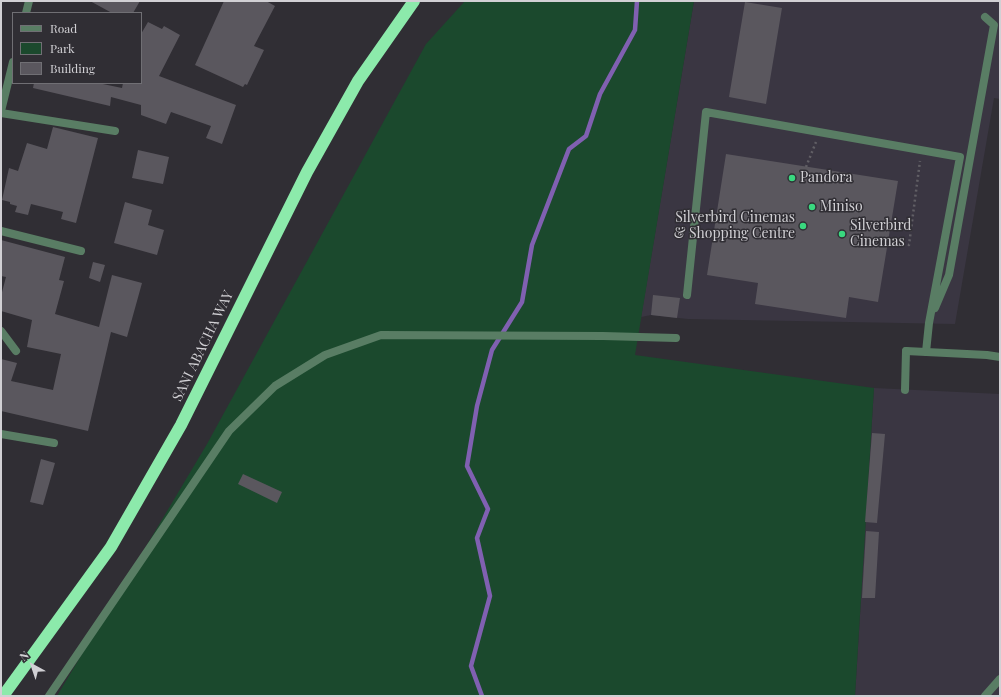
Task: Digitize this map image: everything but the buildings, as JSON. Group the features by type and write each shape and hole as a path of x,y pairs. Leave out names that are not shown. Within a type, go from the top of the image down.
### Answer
{"highway":[{"name":"SANI ABACHA WAY","path":"3,696 111,547 181,425 307,172 358,81 414,1"}],"street":[{"path":"26,12 29,1"},
{"path":"928,323 949,275 994,25 985,17"},
{"path":"12,66 1,112 115,131"},
{"path":"687,294 706,112 960,157 928,323 926,352"},
{"path":"1,231 81,251"},
{"path":"1,331 16,351"},
{"path":"49,696 229,431 275,386 325,355 381,335 603,336 676,338"},
{"path":"905,390 906,351 987,355 1000,358"},
{"path":"1,434 54,443"},
{"path":"985,696 1000,679"}],"path":[{"path":"806,167 820,132"},
{"path":"888,242 909,245 922,150"}],"shaded area":[{"path":"694,1 1000,1 1000,99 994,98 955,324 688,319 651,315 641,317"},
{"path":"874,388 1000,394 1000,696 855,696"}],"green space":[{"path":"465,1 694,1 635,355 874,388 855,696 57,696 207,444 426,44"}],"waterway":[{"path":"482,696 471,666 490,596 477,538 488,509 467,466 477,406 492,350 522,302 532,245 569,149 586,136 600,94 635,30 637,1"}],"place":[{"name":"Pandora","path":"792,178"},
{"name":"Miniso","path":"812,207"},
{"name":"Silverbird Cinemas & Shopping Centre","path":"803,226"},
{"name":"Silverbird Cinemas","path":"842,234"}]}
